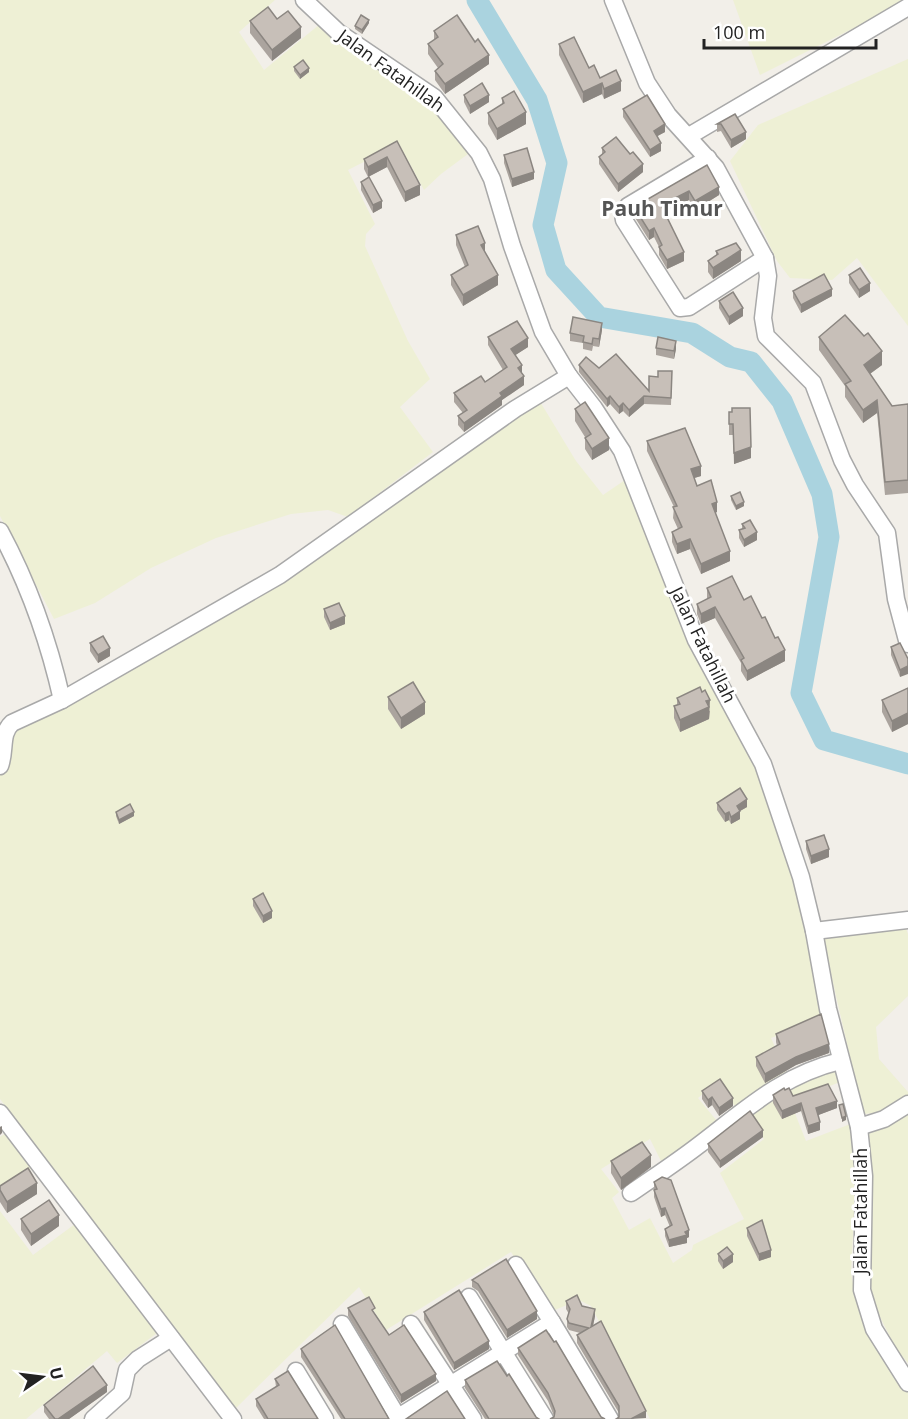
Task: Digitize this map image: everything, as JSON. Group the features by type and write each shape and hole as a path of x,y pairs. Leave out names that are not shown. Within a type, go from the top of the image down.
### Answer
{"street":[{"name":"Jalan Fatahillah","path":"304,0 338,32 434,97 471,140 492,179 537,317 569,376 594,408 622,451 696,640 763,764 801,877 814,931 819,971 859,1127 864,1176 862,1290 874,1329 908,1383"},
{"path":"613,0 647,83 668,115 708,158 722,178 765,258 768,276 763,318 766,336 813,383 842,460 855,485 887,533 896,599 908,644"},
{"path":"689,136 908,7"},
{"path":"708,158 628,206 623,214 624,220 680,308 689,308 765,258"},
{"path":"0,766 2,735 6,727 62,700 280,575 515,409 569,376"},
{"path":"0,531 22,579 44,638 62,700"},
{"path":"814,931 908,920"},
{"path":"631,1193 697,1147 776,1086 813,1068 840,1060"},
{"path":"859,1127 884,1119 908,1104"},
{"path":"0,1113 233,1419"},
{"path":"516,1265 609,1419"},
{"path":"469,1297 545,1419"},
{"path":"342,1324 398,1418 552,1322"},
{"path":"411,1324 473,1419"},
{"path":"93,1419 122,1393 127,1370 138,1359 171,1338"},
{"path":"296,1371 325,1419"}],"green space":[{"path":"0,0 275,0 239,32 264,70 320,24 451,120 472,151 424,190 399,144 348,170 375,224 366,234 365,246 408,341 430,379 400,407 433,452 348,517 328,510 291,514 216,538 151,568 95,603 54,619 0,516"},
{"path":"733,0 908,0 908,1 760,75"},
{"path":"908,59 908,326 857,258 832,280 790,278 777,261 730,161 758,125"},
{"path":"536,395 576,461 603,495 625,480 749,741 796,875 823,1019 771,1038 788,1075 736,1108 718,1081 698,1098 717,1121 662,1163 650,1139 601,1169 619,1192 612,1198 629,1230 650,1218 673,1263 692,1250 693,1245 744,1219 720,1173 764,1139 745,1110 834,1062 840,1082 794,1100 792,1106 806,1141 853,1123 856,1175 851,1273 856,1299 908,1386 908,1419 650,1419 591,1306 579,1300 550,1312 511,1252 386,1330 359,1287 234,1410 0,1099 0,765 8,728 205,616"},
{"path":"900,912 908,934 908,996 876,1027 879,1059 908,1092 908,1363 896,1349 865,1287 867,1135 881,1128 876,1113 863,1114 823,939 834,923"},
{"path":"6,1133 34,1167 0,1190 0,1137"},
{"path":"0,1211 33,1255 75,1224 157,1333 117,1363 107,1351 26,1419 0,1419"}],"building":[{"path":"268,7 277,19 288,11 301,27 272,50 250,21"},
{"path":"361,15 369,20 362,30 355,26"},
{"path":"457,15 475,42 478,39 489,55 445,84 435,71 443,64 428,44 438,37 434,31"},
{"path":"574,37 589,68 594,65 600,78 616,70 621,81 604,89 602,83 583,92 559,44"},
{"path":"303,60 309,68 300,75 294,67"},
{"path":"482,83 489,95 470,106 464,95"},
{"path":"514,91 526,112 497,129 488,113 504,103 502,98"},
{"path":"647,95 665,124 654,131 661,143 650,150 623,109"},
{"path":"735,114 746,132 731,140 721,124 717,124"},
{"path":"616,137 630,154 633,152 643,164 618,184 599,157 605,152 602,148"},
{"path":"397,141 420,185 405,192 387,157 368,167 364,159"},
{"path":"527,148 534,172 512,179 504,155"},
{"path":"707,165 719,187 695,201 689,191 661,205 684,252 667,260 659,247 662,245 654,228 649,231 634,207"},
{"path":"369,177 382,201 373,205 361,182"},
{"path":"478,226 485,243 481,245 498,275 463,295 451,275 468,265 456,235"},
{"path":"736,243 741,250 713,268 708,261 718,254 716,251"},
{"path":"860,268 870,283 859,290 849,275"},
{"path":"824,274 832,289 801,305 793,291"},
{"path":"733,292 743,308 729,317 719,301"},
{"path":"845,315 864,336 868,333 882,351 864,365 892,406 908,404 908,480 885,482 877,400 863,410 845,384 851,381 819,337"},
{"path":"573,317 602,323 599,339 593,338 592,344 583,342 584,336 570,333"},
{"path":"517,321 528,338 511,349 522,365 518,368 524,376 500,393 502,396 464,423 458,416 467,410 454,393 481,376 485,382 507,367 488,337"},
{"path":"658,337 676,341 674,351 656,348"},
{"path":"616,354 649,391 649,376 658,377 658,371 672,371 671,398 644,396 629,410 623,403 619,407 610,396 607,399 579,365 586,357 599,368"},
{"path":"585,402 609,438 592,449 585,438 591,434 575,409"},
{"path":"732,408 750,408 751,447 734,453 733,424 729,424 729,412 732,412"},
{"path":"685,428 701,466 691,469 697,486 711,480 717,502 712,504 730,551 701,564 690,539 677,544 672,532 682,527 673,507 677,506 647,441"},
{"path":"740,492 744,502 736,506 731,496"},
{"path":"750,520 757,532 744,540 739,530 745,528 742,524"},
{"path":"732,576 744,600 751,596 762,618 765,617 775,638 778,637 785,650 747,671 741,660 744,658 715,607 701,614 697,604 711,597 707,588"},
{"path":"339,603 345,616 330,623 324,609"},
{"path":"103,636 110,648 98,655 90,643"},
{"path":"900,643 908,659 908,666 900,670 891,647"},
{"path":"413,682 425,702 401,718 388,697"},
{"path":"700,687 702,692 705,690 710,700 706,701 709,707 680,720 674,706 680,704 677,698"},
{"path":"908,688 908,713 892,721 882,700"},
{"path":"740,788 747,799 737,806 740,811 731,817 729,812 725,814 717,803"},
{"path":"130,804 134,812 119,820 116,812"},
{"path":"824,835 829,849 811,856 806,841"},
{"path":"263,893 272,911 263,916 253,899"},
{"path":"821,1014 829,1044 796,1057 765,1074 756,1057 780,1044 776,1034"},
{"path":"720,1079 733,1098 719,1108 712,1097 708,1100 702,1091"},
{"path":"828,1084 837,1101 816,1108 820,1122 808,1126 801,1103 782,1111 773,1095 784,1088 785,1090 789,1088 793,1096"},
{"path":"843,1104 846,1116 842,1118 839,1105"},
{"path":"750,1111 763,1130 720,1161 708,1144"},
{"path":"642,1142 651,1155 621,1178 611,1161"},
{"path":"28,1168 37,1183 7,1202 0,1186"},
{"path":"662,1177 671,1180 689,1230 685,1232 687,1235 669,1240 665,1229 672,1225 665,1208 661,1209 654,1190 657,1189 654,1182"},
{"path":"49,1200 59,1215 31,1234 21,1219"},
{"path":"762,1220 771,1250 759,1254 747,1228"},
{"path":"727,1247 733,1254 723,1261 718,1254"},
{"path":"506,1259 537,1311 507,1330 478,1284 472,1280"},
{"path":"459,1290 489,1341 454,1363 424,1312"},
{"path":"577,1295 582,1306 595,1309 591,1327 601,1321 646,1411 631,1419 616,1419 619,1417 619,1406 577,1335 589,1328 569,1323 567,1319 570,1309 566,1301"},
{"path":"369,1297 375,1308 372,1310 389,1335 404,1325 436,1374 401,1395 348,1308"},
{"path":"335,1325 389,1419 345,1419 301,1349"},
{"path":"546,1330 554,1342 556,1341 601,1417 605,1419 550,1419 554,1417 555,1411 548,1393 518,1348"},
{"path":"497,1361 507,1376 509,1374 539,1419 489,1419 465,1380"},
{"path":"93,1366 107,1385 55,1419 44,1405"},
{"path":"288,1371 318,1419 268,1419 256,1399 279,1385 275,1379"},
{"path":"447,1391 465,1419 406,1419"}],"waterway":[{"path":"477,0 537,100 557,163 543,225 556,270 599,317 692,333 730,357 751,362 782,401 822,494 829,537 801,693 824,740 908,764"}],"district":[{"name":"Pauh Timur","path":"662,209"}]}
